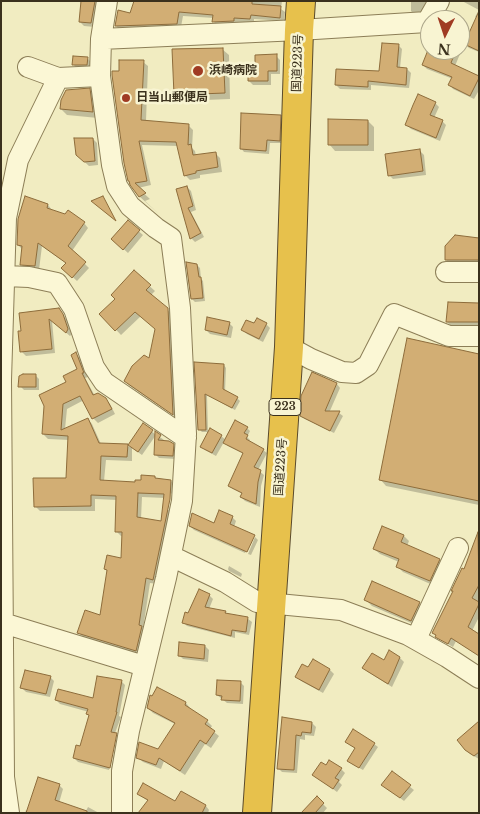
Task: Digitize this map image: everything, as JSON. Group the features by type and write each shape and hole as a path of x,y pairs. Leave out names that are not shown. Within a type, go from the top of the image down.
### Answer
{"highway":[{"name":"国道223号","path":"257,813 289,347 301,1"}],"street":[{"path":"107,1 101,39 100,76 112,165 117,186 130,206 171,238 180,308 186,438 182,501 171,556 129,731 122,771 122,813"},
{"path":"101,39 427,22 439,1"},
{"path":"28,67 58,78 100,76"},
{"path":"9,813 4,777 1,380 6,276 6,218 18,160 58,78"},
{"path":"446,272 479,272"},
{"path":"6,276 57,282 74,310 94,367 104,382 186,438"},
{"path":"289,347 342,372 356,373 368,366 394,314 448,336 479,336"},
{"path":"416,639 451,580 458,548"},
{"path":"171,556 224,582 257,602 341,610 408,635 479,678"},
{"path":"4,623 144,666"}],"building":[{"path":"81,1 95,1 91,23 79,22"},
{"path":"134,1 252,1 252,4 281,6 280,18 251,15 250,19 234,18 234,21 212,22 213,15 179,12 177,24 115,26 118,10 130,13"},
{"path":"479,11 479,51 470,47 470,31"},
{"path":"382,43 399,44 397,67 407,68 406,85 368,81 368,87 335,85 336,69 379,71"},
{"name":"浜崎病院","path":"223,48 225,93 174,95 172,49"},
{"path":"277,54 277,71 268,71 268,81 248,81 248,65 255,65 255,55"},
{"path":"73,56 88,57 87,65 72,65"},
{"path":"119,60 144,60 141,120 189,124 188,145 191,144 193,155 216,152 218,167 196,171 196,173 184,176 176,142 139,141 147,181 135,183 146,193 139,197 128,181 124,163 112,75 112,71 119,71"},
{"path":"424,60 452,60 451,63 479,76 479,78 470,96 448,85 452,77 422,65"},
{"path":"90,88 93,112 60,109 61,100 66,90"},
{"path":"418,94 436,102 430,115 443,120 436,138 405,125"},
{"path":"241,113 281,115 280,141 267,140 266,151 240,149"},
{"path":"328,119 368,120 368,145 328,145"},
{"path":"74,138 93,138 95,161 84,162 76,155"},
{"path":"420,149 423,171 388,176 385,154"},
{"path":"187,186 193,206 188,208 201,233 190,239 176,189"},
{"path":"25,196 48,204 47,208 65,214 68,210 85,222 68,246 86,262 72,278 61,268 66,263 38,243 35,266 20,265 22,246 17,245 18,219"},
{"path":"103,196 116,221 91,201"},
{"path":"128,220 140,230 123,250 111,239"},
{"path":"455,235 479,238 479,260 445,260 445,246"},
{"path":"186,262 197,264 199,277 201,277 203,298 191,299"},
{"path":"134,270 151,285 146,290 168,308 173,415 124,381 132,366 144,355 149,358 155,329 135,312 115,331 99,314 115,299 111,295"},
{"path":"448,302 479,303 479,322 446,322"},
{"path":"59,308 68,329 66,333 49,319 52,349 20,352 18,331 21,331 19,313"},
{"path":"207,317 230,322 227,335 205,330"},
{"path":"257,318 267,323 259,339 241,330 246,320 254,323"},
{"path":"407,338 479,354 479,501 379,480"},
{"path":"76,352 84,373 82,373 93,395 98,393 106,398 112,409 92,419 80,396 63,404 61,430 88,418 99,443 128,444 127,457 101,456 100,480 135,482 135,480 141,480 141,475 171,480 170,499 153,580 146,578 139,625 142,626 136,651 77,633 85,610 100,615 107,570 104,569 107,555 121,558 122,532 115,532 116,496 91,495 91,506 34,507 33,478 66,478 68,436 42,434 44,406 39,395 66,382 63,376 77,369 71,355","holes":["138,493 164,494 161,521 137,517"]},
{"path":"194,362 224,364 223,389 238,397 232,408 205,394 206,430 198,430"},
{"path":"312,372 337,383 325,411 340,411 330,431 300,416 301,396"},
{"path":"23,374 36,374 36,387 18,387 19,376"},
{"path":"235,420 248,427 244,433 248,435 246,439 264,449 254,467 261,470 256,504 240,497 242,493 228,486 243,453 223,443"},
{"path":"143,423 153,430 138,452 128,445"},
{"path":"210,428 222,435 212,453 200,447"},
{"path":"155,431 161,435 158,440 169,441 174,444 173,456 154,455"},
{"path":"219,510 233,516 230,524 255,535 247,552 189,526 192,513 214,523"},
{"path":"382,526 404,535 401,542 440,559 430,581 396,567 399,559 373,549"},
{"path":"478,532 479,585 472,598 479,602 479,604 468,627 479,634 479,656 451,638 448,644 435,637 436,635 432,633 462,568 464,569"},
{"path":"372,581 420,602 411,621 364,600"},
{"path":"199,589 210,594 205,607 248,617 246,632 232,630 231,636 182,623 185,612 188,613"},
{"path":"179,642 205,645 204,659 178,656"},
{"path":"389,650 400,657 388,684 362,668 372,653 384,660"},
{"path":"313,659 330,669 319,690 295,677 302,664 308,667"},
{"path":"25,670 51,676 46,694 20,688"},
{"path":"97,676 122,680 117,712 111,732 117,733 110,768 73,758 76,745 80,746 89,715 86,714 88,709 55,700 58,689 93,698"},
{"path":"217,680 241,681 240,701 221,700 222,696 216,695"},
{"path":"157,687 186,702 185,705 208,720 205,724 215,731 206,744 200,740 180,771 159,758 156,765 136,758 139,742 158,749 175,723 147,708 150,695 152,696"},
{"path":"282,717 312,722 311,733 302,732 301,736 296,735 294,770 277,769"},
{"path":"479,721 479,752 474,756 465,750 457,740"},
{"path":"353,729 375,743 359,768 347,761 355,748 345,742"},
{"path":"329,760 342,768 335,778 339,780 333,789 312,775 321,762 326,765"},
{"path":"392,771 411,785 400,798 381,785"},
{"path":"38,777 60,784 55,800 87,811 87,813 26,813"},
{"path":"143,783 175,801 181,791 206,805 202,813 138,813 148,800 137,794"},
{"path":"317,796 324,803 315,813 301,813"}],"place":[{"name":"浜崎病院","path":"198,71"},
{"name":"日当山郵便局","path":"126,98"}]}
